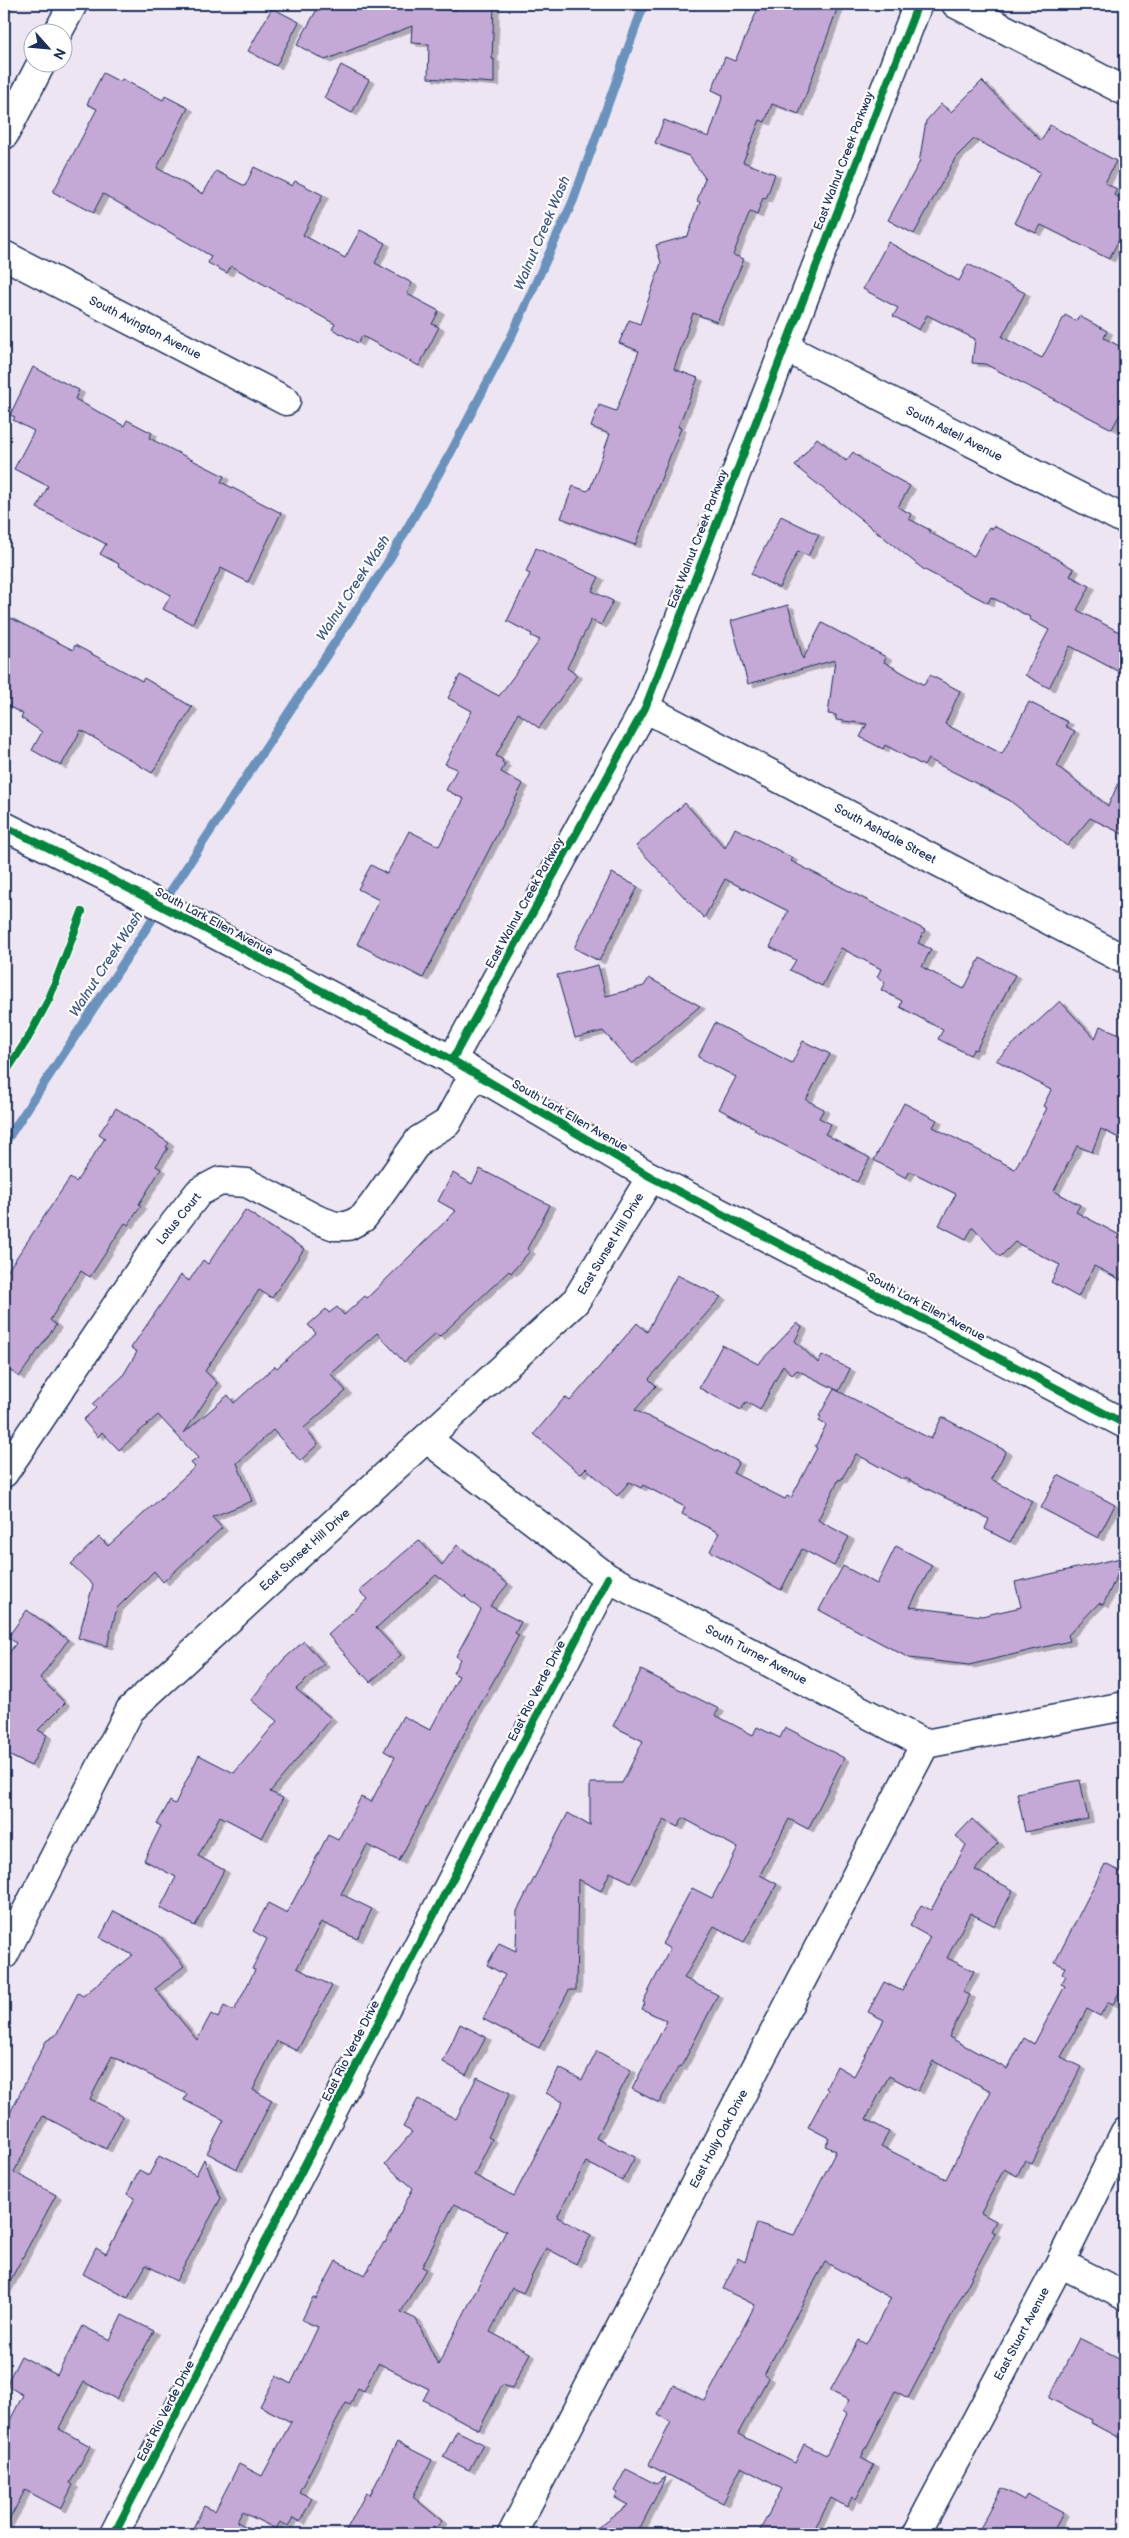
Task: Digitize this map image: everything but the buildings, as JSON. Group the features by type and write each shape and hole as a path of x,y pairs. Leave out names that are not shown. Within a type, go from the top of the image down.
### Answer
{"street":[{"path":"63,22 73,4"},
{"name":"East Walnut Creek Parkway","path":"463,1067 645,708 918,4"},
{"path":"956,4 1125,91"},
{"path":"4,134 37,72"},
{"name":"South Avington Avenue","path":"4,255 286,401"},
{"name":"South Astell Avenue","path":"784,347 1125,520"},
{"name":"South Ashdale Street","path":"645,708 1125,960"},
{"name":"South Lark Ellen Avenue","path":"4,826 134,892 463,1067 651,1176 1125,1424"},
{"name":"Lotus Court","path":"4,1473 155,1248 199,1192 220,1181 247,1183 316,1219 335,1226 348,1226 363,1218 374,1206 419,1140 447,1123 463,1067"},
{"name":"East Sunset Hill Drive","path":"4,1955 130,1710 575,1302 651,1176"},
{"name":"South Turner Avenue","path":"427,1439 608,1578 925,1744"},
{"name":"East Rio Verde Drive","path":"114,2534 608,1578"},
{"path":"925,1744 1125,1706"},
{"name":"East Holly Oak Drive","path":"512,2534 925,1744"},
{"name":"East Stuart Avenue","path":"916,2534 1060,2263 1125,2132"},
{"path":"1060,2263 1125,2296"}],"waterway":[{"name":"Walnut Creek Wash","path":"4,1144 386,565 451,452 512,335 573,201 644,4"}],"cycle path":[{"path":"452,1060 645,708 918,4"},
{"path":"4,826 105,876 452,1060 651,1177 1125,1424"},
{"path":"4,1075 28,1038 49,999 82,912"},
{"path":"114,2534 608,1578"}]}
